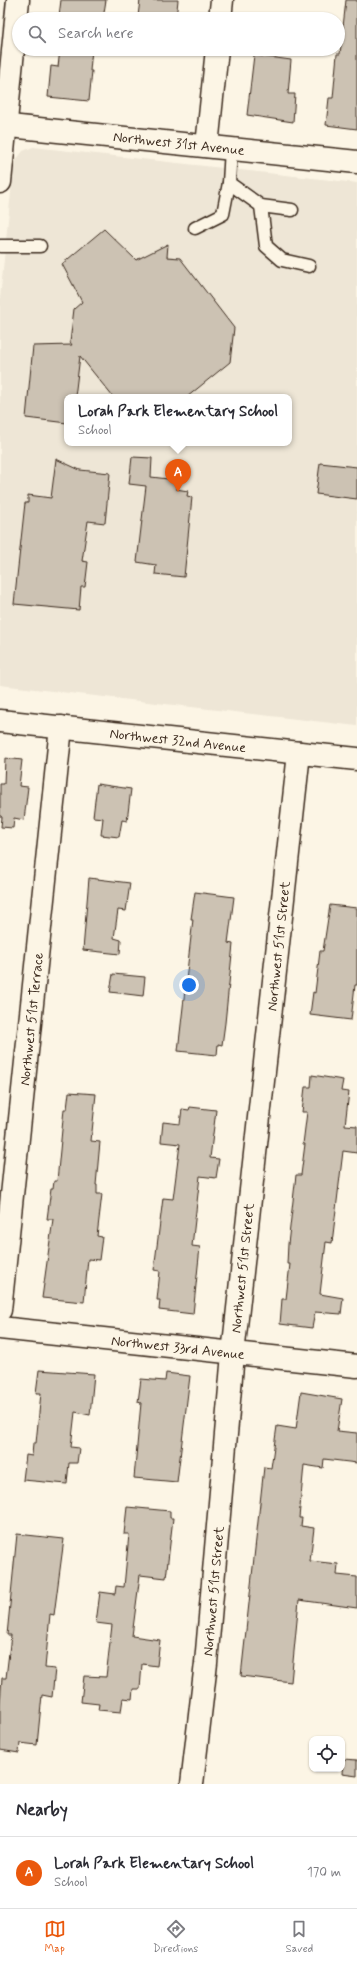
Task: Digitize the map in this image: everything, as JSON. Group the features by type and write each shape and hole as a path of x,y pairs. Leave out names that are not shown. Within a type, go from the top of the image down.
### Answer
{"street":[{"path":"17,12 18,0"},
{"path":"221,12 222,0"},
{"path":"0,182 3,126 12,50"},
{"path":"207,146 216,56"},
{"name":"Northwest 31st Avenue","path":"3,126 357,162"},
{"name":"Northwest 32nd Avenue","path":"0,721 357,759"},
{"name":"Northwest 51st Terrace","path":"0,1310 62,727"},
{"name":"Northwest 51st Street","path":"192,1784 206,1663 233,1354 299,753"},
{"name":"Northwest 33rd Avenue","path":"0,1328 357,1366"}],"lane":[{"path":"195,228 223,214 229,184 231,148"},
{"path":"229,184 261,206 292,210"},
{"path":"261,206 266,246 282,260 309,266"},
{"path":"0,246 40,246"}],"shaded area":[{"path":"33,147 357,183 357,726 0,685 0,298 14,163 23,151"}],"building":[{"path":"61,0 106,0 104,12 60,12"},
{"path":"140,0 178,0 177,12 138,12"},
{"path":"346,0 357,0 357,129 326,125 329,98 333,98 337,56 345,56"},
{"path":"59,56 91,56 90,71 92,71 89,101 48,97 51,66 58,67"},
{"path":"254,56 291,60 288,94 295,94 293,122 247,115"},
{"path":"104,229 136,260 168,244 167,257 180,258 234,328 230,362 191,394 111,394 80,356 75,394 64,394 64,423 26,418 33,346 72,345 70,342 74,309 82,302 62,264"},
{"path":"132,457 152,458 151,477 177,480 176,489 188,491 187,496 192,497 184,577 155,574 156,565 137,562 146,486 129,484"},
{"path":"56,459 80,470 110,473 105,523 88,521 82,561 88,562 85,587 81,587 79,610 14,604 25,503 28,503 28,495 51,498"},
{"path":"320,463 357,467 357,499 316,494"},
{"path":"5,758 22,760 19,786 28,787 24,820 14,818 13,828 1,827 2,817 0,816 0,784 4,784"},
{"path":"97,784 131,789 127,821 122,820 119,837 101,835 103,818 93,817"},
{"path":"89,878 130,883 126,911 118,910 114,938 121,940 120,954 83,950"},
{"path":"195,892 234,897 228,943 233,944 225,1023 222,1045 218,1044 217,1055 178,1051"},
{"path":"330,905 357,908 357,985 355,985 351,1020 310,1015 313,992 315,993 320,951 323,951"},
{"path":"113,974 145,977 143,996 110,992"},
{"path":"312,1075 343,1080 341,1091 349,1092 345,1125 357,1126 357,1153 343,1151 332,1243 326,1242 320,1294 343,1298 341,1314 315,1312 312,1328 280,1324 282,1299 286,1299 290,1264 287,1264 288,1244 296,1175 301,1175 305,1144 303,1144 307,1112 302,1112 305,1087 311,1087"},
{"path":"69,1092 96,1094 91,1141 100,1142 96,1185 97,1194 102,1194 97,1236 102,1237 99,1260 88,1259 84,1302 42,1298 53,1219 47,1219 51,1189 53,1189 54,1181 57,1181 64,1109 67,1109"},
{"path":"190,1107 216,1110 210,1158 219,1159 216,1178 200,1176 192,1246 200,1247 193,1314 159,1310 160,1300 157,1300 160,1271 154,1270 163,1198 173,1199 180,1144 161,1142 163,1122 180,1124 182,1109 189,1110"},
{"path":"39,1370 94,1374 90,1415 75,1412 71,1447 79,1448 77,1463 69,1463 67,1484 23,1480 26,1455 32,1456 33,1443 36,1443 41,1393 36,1393"},
{"path":"166,1373 190,1376 177,1482 134,1478 141,1403 138,1402 141,1379 165,1381"},
{"path":"301,1392 342,1399 337,1431 357,1433 357,1463 324,1459 323,1468 304,1465 299,1518 302,1518 301,1526 314,1528 310,1561 338,1564 337,1575 357,1577 357,1608 299,1600 291,1682 241,1676 264,1467 271,1468 277,1426 296,1429"},
{"path":"127,1507 170,1511 170,1518 173,1518 166,1578 140,1575 132,1636 160,1640 157,1666 142,1664 140,1689 133,1689 132,1699 123,1698 121,1712 98,1710 99,1704 81,1702 84,1676 106,1677 112,1625 96,1623 100,1592 115,1594 116,1586 124,1587 129,1534 124,1534"},
{"path":"17,1534 64,1539 54,1615 50,1614 45,1668 55,1669 52,1697 42,1695 37,1745 20,1743 19,1753 0,1750 0,1704 2,1678 6,1678 11,1635 7,1635"},
{"path":"345,1759 357,1760 357,1776 342,1774 342,1772 345,1772"}],"place":[{"name":"Lorah Park Elementary School","path":"178,492"}]}
